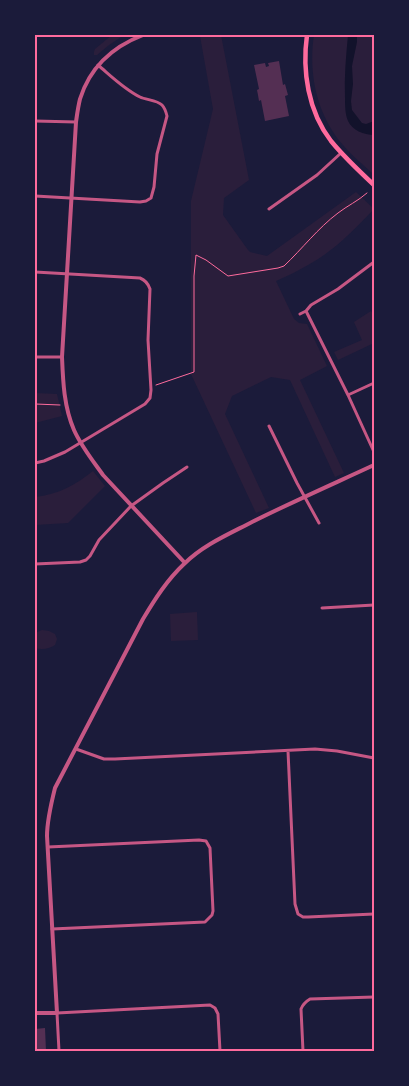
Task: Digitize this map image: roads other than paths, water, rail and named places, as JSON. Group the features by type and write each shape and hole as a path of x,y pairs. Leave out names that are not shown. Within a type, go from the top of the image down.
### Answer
{"main road":[{"path":"308,35 305,60 307,83 318,118 330,139 374,185"}],"street":[{"path":"143,35 113,50 98,65 87,83 80,100 76,122 62,358 63,383 66,405 74,429 103,475 185,563"},
{"path":"35,196 140,202 151,198 158,154 167,116 166,111 159,103 140,97 130,91 98,65"},
{"path":"35,121 76,122"},
{"path":"269,210 317,175 341,152"},
{"path":"300,314 374,262"},
{"path":"35,272 140,278 146,281 150,289 148,340 151,387 150,398 145,404 65,452 35,463"},
{"path":"306,311 374,452"},
{"path":"35,357 62,358"},
{"path":"348,395 374,383"},
{"path":"269,426 319,523"},
{"path":"59,1051 47,823 50,807 55,788 143,619 169,580 201,549 218,539 374,465"},
{"path":"35,564 80,562 86,560 99,540 131,506 187,468"},
{"path":"322,608 374,605"},
{"path":"76,749 104,759 315,749 374,758"},
{"path":"288,751 295,904 298,914 303,917 374,914"},
{"path":"48,847 206,841 210,848 214,911 209,920 205,922 52,929"},
{"path":"303,1051 301,1009 307,1001 310,999 374,997"},
{"path":"35,1013 210,1005 215,1008 218,1014 220,1051"}]}
